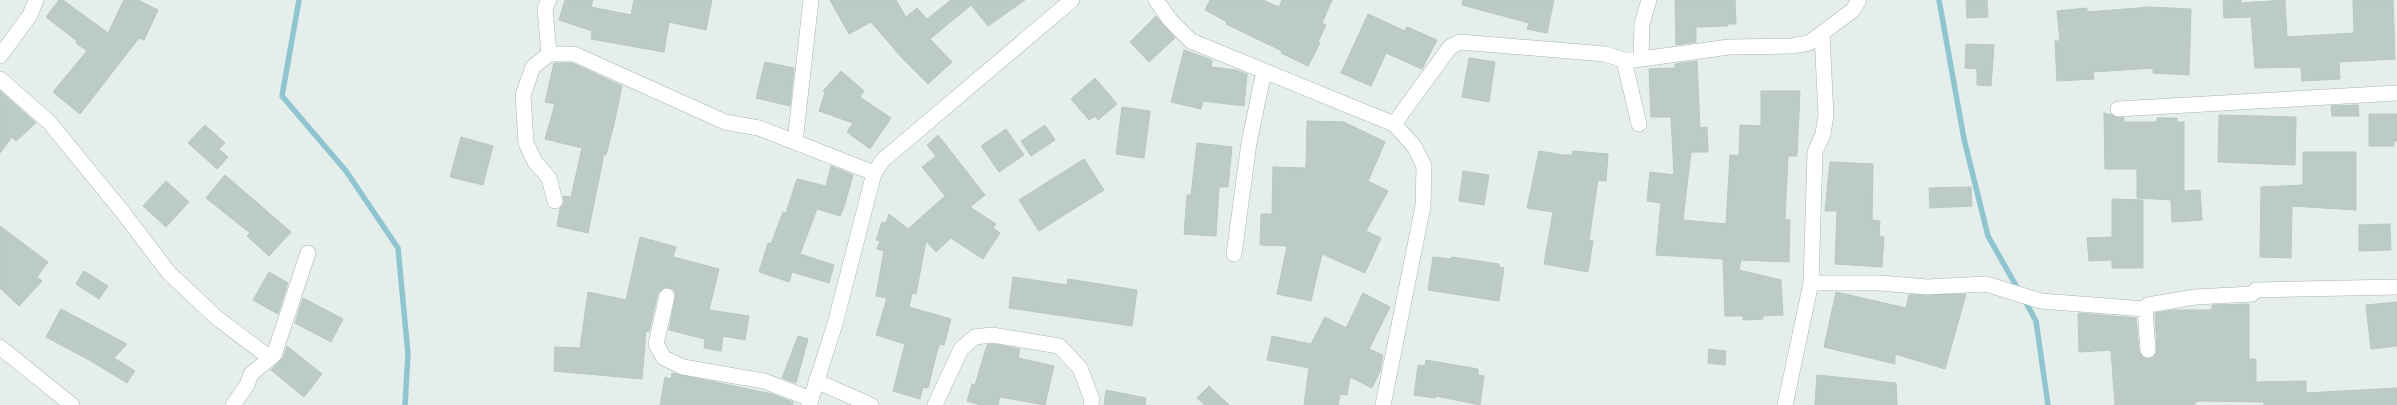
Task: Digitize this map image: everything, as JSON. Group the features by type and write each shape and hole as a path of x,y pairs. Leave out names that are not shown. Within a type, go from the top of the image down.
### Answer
{"street":[{"path":"0,56 30,15 36,0"},
{"path":"549,0 545,8 549,54"},
{"path":"796,142 811,0"},
{"path":"667,296 656,344 664,358 682,367 764,381 810,402 835,324 874,173 883,160 1072,0"},
{"path":"1156,0 1170,20 1191,41 1394,124 1414,146 1424,166 1423,196 1383,405"},
{"path":"1639,124 1625,65 1634,59 1649,0"},
{"path":"1394,124 1450,47 1460,42 1605,54 1634,59 1729,47 1792,46 1808,43 1822,35 1853,10 1859,0"},
{"path":"1785,405 1811,283 1815,152 1822,134 1826,115 1822,35"},
{"path":"555,201 549,178 535,162 526,144 523,95 533,67 549,54 574,54 725,122 759,128 874,173"},
{"path":"1234,254 1249,143 1264,71"},
{"path":"0,79 49,122 121,210 169,273 217,318 270,358"},
{"path":"2118,109 2397,93"},
{"path":"232,405 247,384 251,374 274,355 308,253"},
{"path":"1811,283 1880,283 1927,287 1986,284 2041,301 2146,309"},
{"path":"2148,350 2146,309 2148,305 2194,297 2252,294 2256,290 2397,287"},
{"path":"936,405 961,349 975,338 992,335 1059,346 1080,368 1092,400 1091,405"},
{"path":"0,347 65,403"},
{"path":"816,381 871,405"}],"building":[{"path":"59,0 63,0 108,33 124,0 138,0 158,10 144,40 139,38 80,114 53,92 87,51 46,17"},
{"path":"565,0 593,0 591,7 631,15 634,0 712,0 706,30 669,22 664,52 591,39 592,31 559,20"},
{"path":"830,0 896,0 906,17 917,8 927,19 951,0 1025,0 988,26 971,5 930,39 952,62 928,84 902,58 871,22 849,34"},
{"path":"1210,0 1263,0 1279,7 1282,0 1332,0 1322,23 1326,25 1318,42 1320,43 1308,66 1226,24 1227,22 1205,10"},
{"path":"1463,0 1554,0 1547,33 1527,29 1529,23 1462,5"},
{"path":"1675,0 1735,0 1736,24 1696,27 1696,42 1676,45"},
{"path":"1966,0 1987,0 1988,17 1967,18"},
{"path":"2241,0 2241,3 2285,0 2287,37 2354,33 2353,0 2393,0 2395,59 2339,62 2340,79 2302,81 2301,67 2255,68 2251,17 2224,18 2223,1"},
{"path":"2150,7 2191,9 2189,75 2153,73 2153,68 2093,72 2094,79 2057,81 2055,41 2060,41 2057,11 2087,8 2087,12"},
{"path":"1368,14 1405,31 1407,27 1437,40 1422,69 1386,53 1371,86 1341,73"},
{"path":"1156,16 1175,38 1149,62 1130,42"},
{"path":"1966,44 1994,45 1991,86 1977,85 1977,69 1965,68"},
{"path":"1184,50 1212,60 1211,67 1236,70 1247,74 1244,106 1203,101 1201,109 1171,102"},
{"path":"1469,58 1495,62 1489,102 1462,97"},
{"path":"1697,61 1700,128 1707,127 1708,152 1691,152 1683,220 1726,224 1730,155 1739,156 1740,125 1761,126 1761,91 1800,91 1797,156 1788,156 1785,220 1790,220 1789,262 1741,260 1739,270 1781,280 1783,315 1743,320 1743,316 1725,316 1723,259 1656,255 1661,203 1647,201 1650,172 1674,175 1671,117 1651,117 1649,69 1675,68 1675,64"},
{"path":"765,62 794,68 790,106 756,98"},
{"path":"554,63 572,63 622,86 606,155 604,154 588,233 557,226 560,208 564,203 563,196 571,197 582,148 545,139 555,104 545,102"},
{"path":"841,71 864,91 860,97 891,118 870,149 847,132 853,123 819,111 825,93 823,91"},
{"path":"1095,78 1117,104 1098,120 1095,116 1089,120 1071,99"},
{"path":"0,91 36,123 16,141 12,137 0,153"},
{"path":"2358,105 2359,116 2332,116 2331,106"},
{"path":"1122,107 1150,111 1144,158 1116,154"},
{"path":"2104,113 2124,118 2124,122 2157,122 2157,118 2177,118 2177,122 2184,122 2184,191 2200,190 2202,220 2172,222 2171,200 2137,198 2137,169 2105,169"},
{"path":"2369,114 2397,114 2397,141 2394,141 2394,146 2369,146"},
{"path":"2219,115 2296,117 2295,165 2218,162"},
{"path":"1307,121 1344,122 1385,142 1368,181 1388,191 1366,231 1381,238 1365,273 1322,254 1311,301 1277,294 1287,246 1260,245 1261,214 1272,214 1273,167 1306,168"},
{"path":"205,125 225,143 219,149 228,157 217,169 188,143"},
{"path":"1045,125 1055,140 1031,156 1021,141"},
{"path":"1006,129 1024,155 999,172 981,146"},
{"path":"938,135 985,195 970,207 996,224 993,228 1000,233 983,259 951,238 936,252 926,241 916,294 912,293 909,307 951,319 944,345 940,344 937,351 928,388 923,387 920,399 893,391 905,344 876,335 887,298 876,296 884,251 877,249 880,241 876,240 882,222 886,223 889,214 908,229 945,196 922,167 936,156 927,145"},
{"path":"461,137 493,146 483,185 450,177"},
{"path":"1197,143 1232,147 1228,187 1219,187 1216,236 1184,234 1187,195 1191,195"},
{"path":"1539,151 1563,155 1572,155 1573,151 1608,154 1606,181 1598,180 1589,240 1593,241 1588,272 1544,264 1553,212 1527,208"},
{"path":"2303,152 2356,152 2356,210 2292,206 2291,258 2260,257 2261,187 2303,185"},
{"path":"1084,159 1104,190 1039,231 1019,200"},
{"path":"1830,162 1873,164 1872,220 1880,221 1879,236 1884,237 1882,267 1835,264 1837,211 1825,211"},
{"path":"831,166 853,175 844,207 840,216 817,209 800,254 834,265 829,283 792,272 789,282 759,272 768,243 771,244 783,212 786,213 797,179 826,186"},
{"path":"1463,171 1489,175 1484,205 1459,201"},
{"path":"225,175 291,232 269,256 247,236 250,233 206,198"},
{"path":"166,181 189,202 166,227 143,206"},
{"path":"1971,187 1972,206 1930,208 1929,188"},
{"path":"2112,199 2143,200 2143,268 2112,268 2112,260 2089,261 2087,238 2112,237"},
{"path":"2390,224 2391,250 2359,251 2359,225"},
{"path":"0,226 48,262 37,277 42,281 19,306 0,288"},
{"path":"640,237 676,247 673,257 719,269 709,310 749,316 745,340 723,336 721,351 704,348 705,339 669,330 676,294 673,289 665,287 658,293 649,332 646,331 642,379 554,371 555,347 580,348 588,292 626,300"},
{"path":"1433,257 1451,259 1452,257 1499,264 1499,267 1504,268 1499,301 1428,290"},
{"path":"84,271 108,286 99,299 76,284"},
{"path":"269,272 288,283 278,314 253,300"},
{"path":"1013,277 1067,285 1068,279 1137,290 1132,326 1009,308"},
{"path":"1836,292 1906,308 1909,295 1966,294 1945,369 1895,354 1895,364 1824,347"},
{"path":"1363,293 1390,307 1369,349 1383,355 1380,371 1372,388 1350,377 1347,395 1340,394 1338,405 1304,405 1309,368 1267,360 1272,336 1311,344 1325,317 1346,328"},
{"path":"303,298 343,319 331,342 295,323"},
{"path":"2397,302 2397,346 2371,349 2366,305"},
{"path":"2249,304 2249,359 2256,359 2256,382 2306,381 2306,393 2397,388 2397,405 2264,405 2264,402 2201,401 2195,402 2195,405 2115,405 2111,350 2079,352 2078,313 2136,318 2139,351 2144,358 2148,359 2154,357 2157,350 2155,313 2174,310 2212,310 2212,305"},
{"path":"61,309 127,344 114,358 135,371 127,383 46,337"},
{"path":"798,336 808,339 796,383 782,378"},
{"path":"992,344 1020,349 1018,358 1054,366 1045,405 1000,397 998,405 981,405 967,401 972,384 975,385 987,345"},
{"path":"287,346 322,374 304,397 271,370 283,358"},
{"path":"1709,349 1726,351 1725,365 1708,363"},
{"path":"1426,360 1478,369 1478,375 1484,376 1480,405 1436,396 1435,398 1414,395 1418,365 1425,366"},
{"path":"672,373 772,394 793,402 793,405 660,405 665,377 671,379"},
{"path":"1817,375 1896,383 1897,405 1815,405"},
{"path":"1209,386 1229,405 1205,405 1197,398"},
{"path":"1106,390 1146,398 1145,405 1104,405"}],"waterway":[{"path":"299,0 282,96 346,171 398,248 408,354 405,405"},
{"path":"1939,0 1964,139 1988,236 2019,291"},
{"path":"2024,299 2036,321 2048,405"}]}
